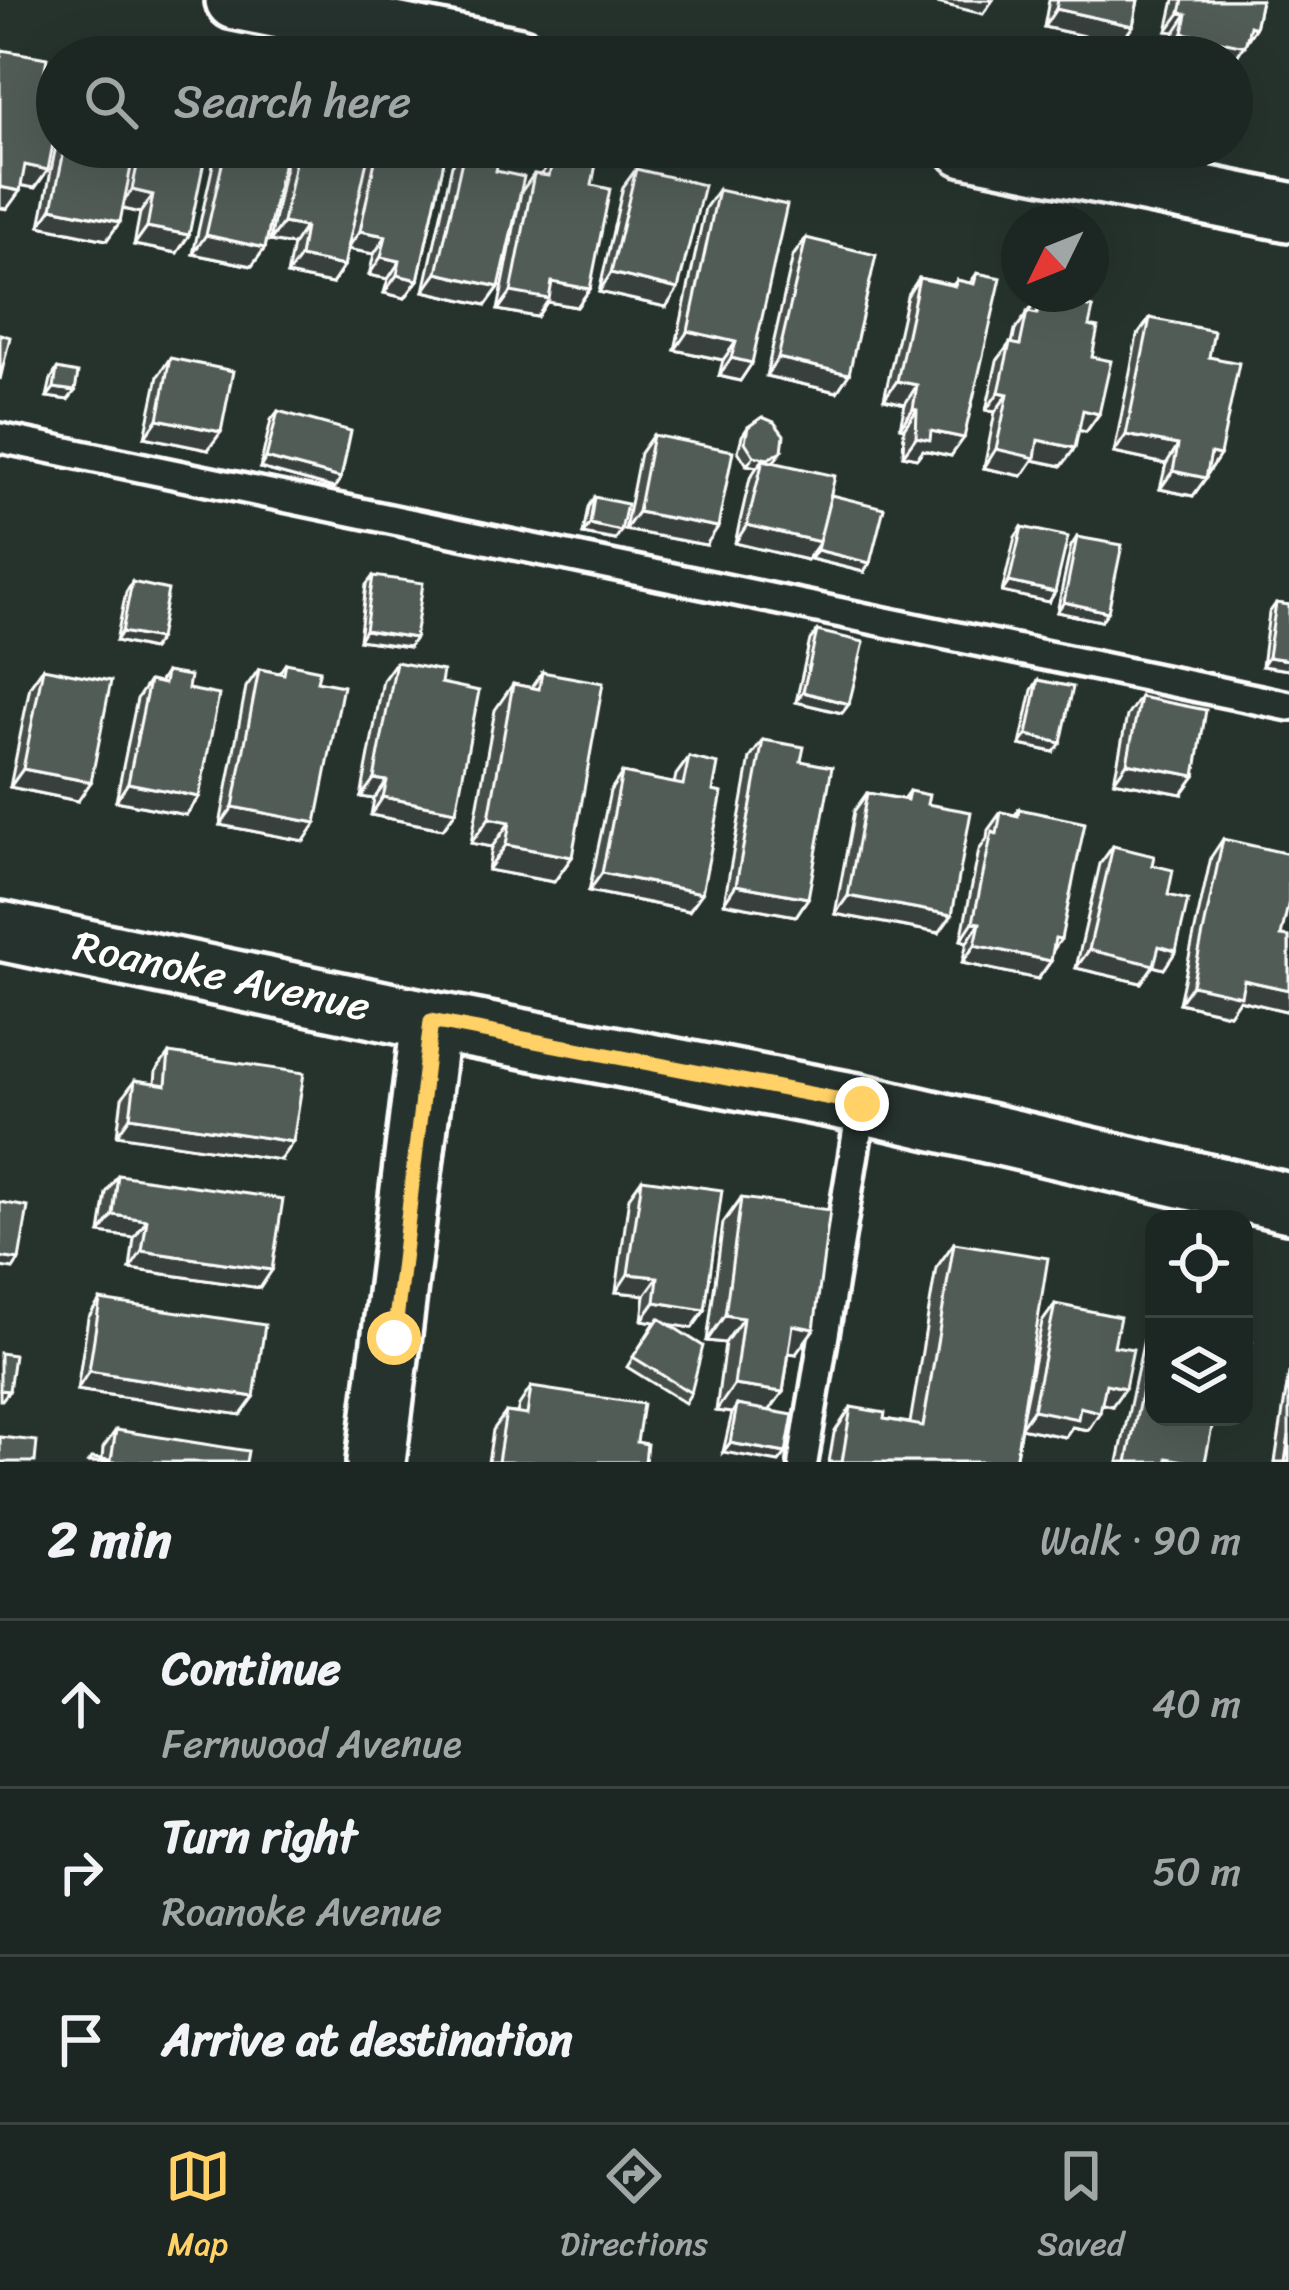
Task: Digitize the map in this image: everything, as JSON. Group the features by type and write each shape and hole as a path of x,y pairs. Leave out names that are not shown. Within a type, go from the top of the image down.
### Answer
{"street":[{"path":"236,0 414,36"},
{"path":"1070,168 1289,212"},
{"name":"Roanoke Avenue","path":"0,931 862,1104 1289,1203"},
{"path":"376,1462 431,1021"}],"lane":[{"path":"0,438 1289,706"},
{"path":"803,1462 862,1104"}],"building":[{"path":"1058,0 1138,0 1133,26 1056,9"},
{"path":"1183,0 1261,0 1255,28 1250,26 1248,36 1183,33 1187,14 1180,13"},
{"path":"2,50 36,56 36,167 25,165 20,191 0,187"},
{"path":"61,168 131,168 120,222 52,208"},
{"path":"137,168 203,168 189,235 147,227 153,195 132,190"},
{"path":"221,168 282,168 265,248 206,235"},
{"path":"294,168 365,168 344,266 300,257 305,227 283,223"},
{"path":"374,168 442,168 418,280 397,275 400,261 381,257 386,236 360,231"},
{"path":"460,168 497,168 524,177 499,287 437,273"},
{"path":"551,168 595,168 592,185 610,189 590,289 552,282 549,299 511,292 534,174 549,176"},
{"path":"636,169 704,185 678,289 611,273"},
{"path":"718,190 787,205 752,363 731,358 736,342 688,331"},
{"path":"806,238 876,255 849,374 778,358"},
{"path":"977,273 1001,278 964,438 931,431 930,440 916,437 917,385 897,381 919,278 955,286 957,280 974,284"},
{"path":"1027,312 1092,312 1089,326 1098,328 1092,357 1111,361 1099,414 1083,410 1075,448 1038,440 1035,458 996,449 1008,394 999,392 1010,343 1020,345"},
{"path":"1150,318 1214,331 1209,357 1239,363 1220,455 1211,453 1206,478 1173,471 1178,445 1126,435"},
{"path":"0,334 10,337 0,380"},
{"path":"170,358 233,371 221,432 158,419"},
{"path":"57,369 78,373 75,391 54,388"},
{"path":"278,411 351,431 341,478 266,458"},
{"path":"762,417 774,422 784,435 782,451 768,459 754,456 745,442 748,427"},
{"path":"653,435 733,451 718,527 638,512"},
{"path":"763,460 835,476 820,542 747,525"},
{"path":"831,495 884,508 870,563 817,550"},
{"path":"594,497 627,504 621,531 590,524"},
{"path":"1022,527 1068,537 1055,592 1009,582"},
{"path":"1077,537 1122,545 1108,612 1064,602"},
{"path":"373,576 423,583 415,638 365,630"},
{"path":"132,582 168,590 159,639 122,632"},
{"path":"1276,603 1289,605 1289,660 1268,657"},
{"path":"817,631 864,642 849,704 803,692"},
{"path":"396,662 443,671 441,683 479,691 456,811 383,797 387,781 374,779"},
{"path":"286,663 320,670 317,681 343,686 316,823 233,807 259,669 284,674"},
{"path":"43,668 111,681 91,782 23,769"},
{"path":"166,672 190,676 188,689 219,695 199,797 128,783 149,681 164,684"},
{"path":"542,672 603,683 572,857 506,845 510,822 489,818 513,684 539,689"},
{"path":"1038,680 1073,687 1061,743 1027,735"},
{"path":"1140,697 1206,710 1195,776 1127,763"},
{"path":"763,740 804,747 801,761 832,767 808,898 736,885"},
{"path":"689,757 718,764 713,791 722,793 702,893 602,873 622,773 683,785"},
{"path":"909,791 929,795 927,804 971,812 952,915 848,896 867,793 907,800"},
{"path":"1019,809 1085,823 1061,939 1055,938 1051,961 975,945 980,923 973,922 992,832 997,834 1001,812 1018,816"},
{"path":"1223,839 1289,854 1289,901 1281,936 1289,937 1289,990 1244,980 1241,996 1192,985"},
{"path":"1113,846 1154,856 1152,865 1173,870 1168,895 1188,900 1176,951 1159,946 1154,965 1089,950"},
{"path":"169,1053 304,1073 293,1142 130,1117 135,1080 166,1085"},
{"path":"118,1175 283,1199 272,1270 142,1251 147,1220 113,1215"},
{"path":"642,1179 722,1190 705,1310 655,1302 658,1277 628,1274"},
{"path":"741,1198 830,1210 814,1329 793,1325 783,1392 734,1385 743,1318 725,1315"},
{"path":"0,1202 28,1207 19,1260 0,1257"},
{"path":"954,1243 1048,1258 1015,1462 842,1462 851,1407 923,1426"},
{"path":"100,1300 265,1325 254,1397 89,1371"},
{"path":"1055,1304 1120,1317 1114,1346 1133,1349 1125,1388 1106,1384 1100,1412 1080,1407 1078,1419 1033,1410"},
{"path":"659,1318 703,1346 691,1393 633,1357"},
{"path":"0,1353 14,1355 9,1391 0,1390"},
{"path":"1145,1375 1145,1426 1212,1426 1205,1462 1167,1458 1167,1462 1127,1462"},
{"path":"531,1387 643,1404 637,1442 647,1444 645,1462 498,1462 506,1412 527,1415"},
{"path":"737,1405 793,1415 786,1453 730,1443"},
{"path":"116,1430 248,1451 246,1462 90,1462 91,1458 111,1460"},
{"path":"0,1437 37,1441 35,1462 0,1462"}],"route":[{"path":"394,1338 431,1021 862,1104"}]}
